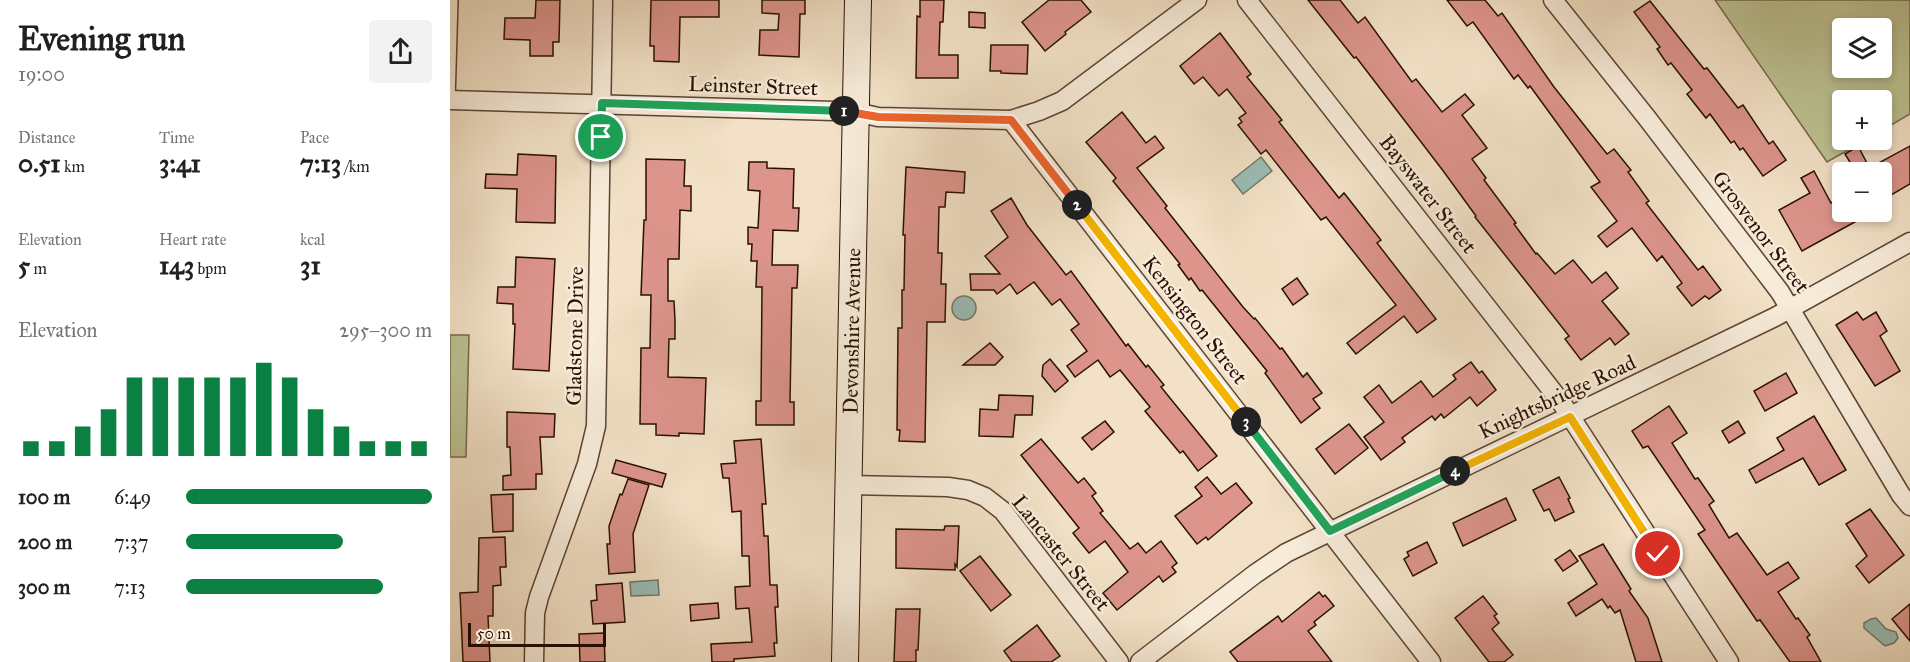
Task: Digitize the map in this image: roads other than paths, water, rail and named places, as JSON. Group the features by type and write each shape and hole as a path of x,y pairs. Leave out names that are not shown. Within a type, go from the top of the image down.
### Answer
{"main road":[{"name":"Devonshire Avenue","path":"845,662 858,0"}],"street":[{"name":"Gladstone Drive","path":"534,662 535,613 539,597 587,464 596,426 603,0"},
{"name":"Leinster Street","path":"450,101 602,103 856,112 878,117 1011,120 1062,101 1197,0"},
{"name":"Bayswater Street","path":"1247,0 1554,393 1570,417"},
{"name":"Grosvenor Street","path":"1554,0 1647,118 1791,309 1910,506"},
{"name":"Kensington Street","path":"1011,120 1431,662"},
{"name":"Knightsbridge Road","path":"1140,662 1286,552 1791,309 1910,243"},
{"path":"1570,417 1729,662"},
{"name":"Lancaster Street","path":"848,484 948,487 968,490 985,497 1002,511 1119,662"}],"lane":[{"path":"450,101 453,0"}],"water":[{"path":"1261,157 1272,171 1243,194 1232,180"},
{"path":"964,296 969,297 975,303 975,313 969,319 964,320 959,319 953,313 952,308 953,303 959,297"},
{"path":"658,580 659,595 631,596 630,582"},
{"path":"1876,618 1886,629 1896,632 1898,638 1894,643 1885,646 1864,628 1864,623"}]}
